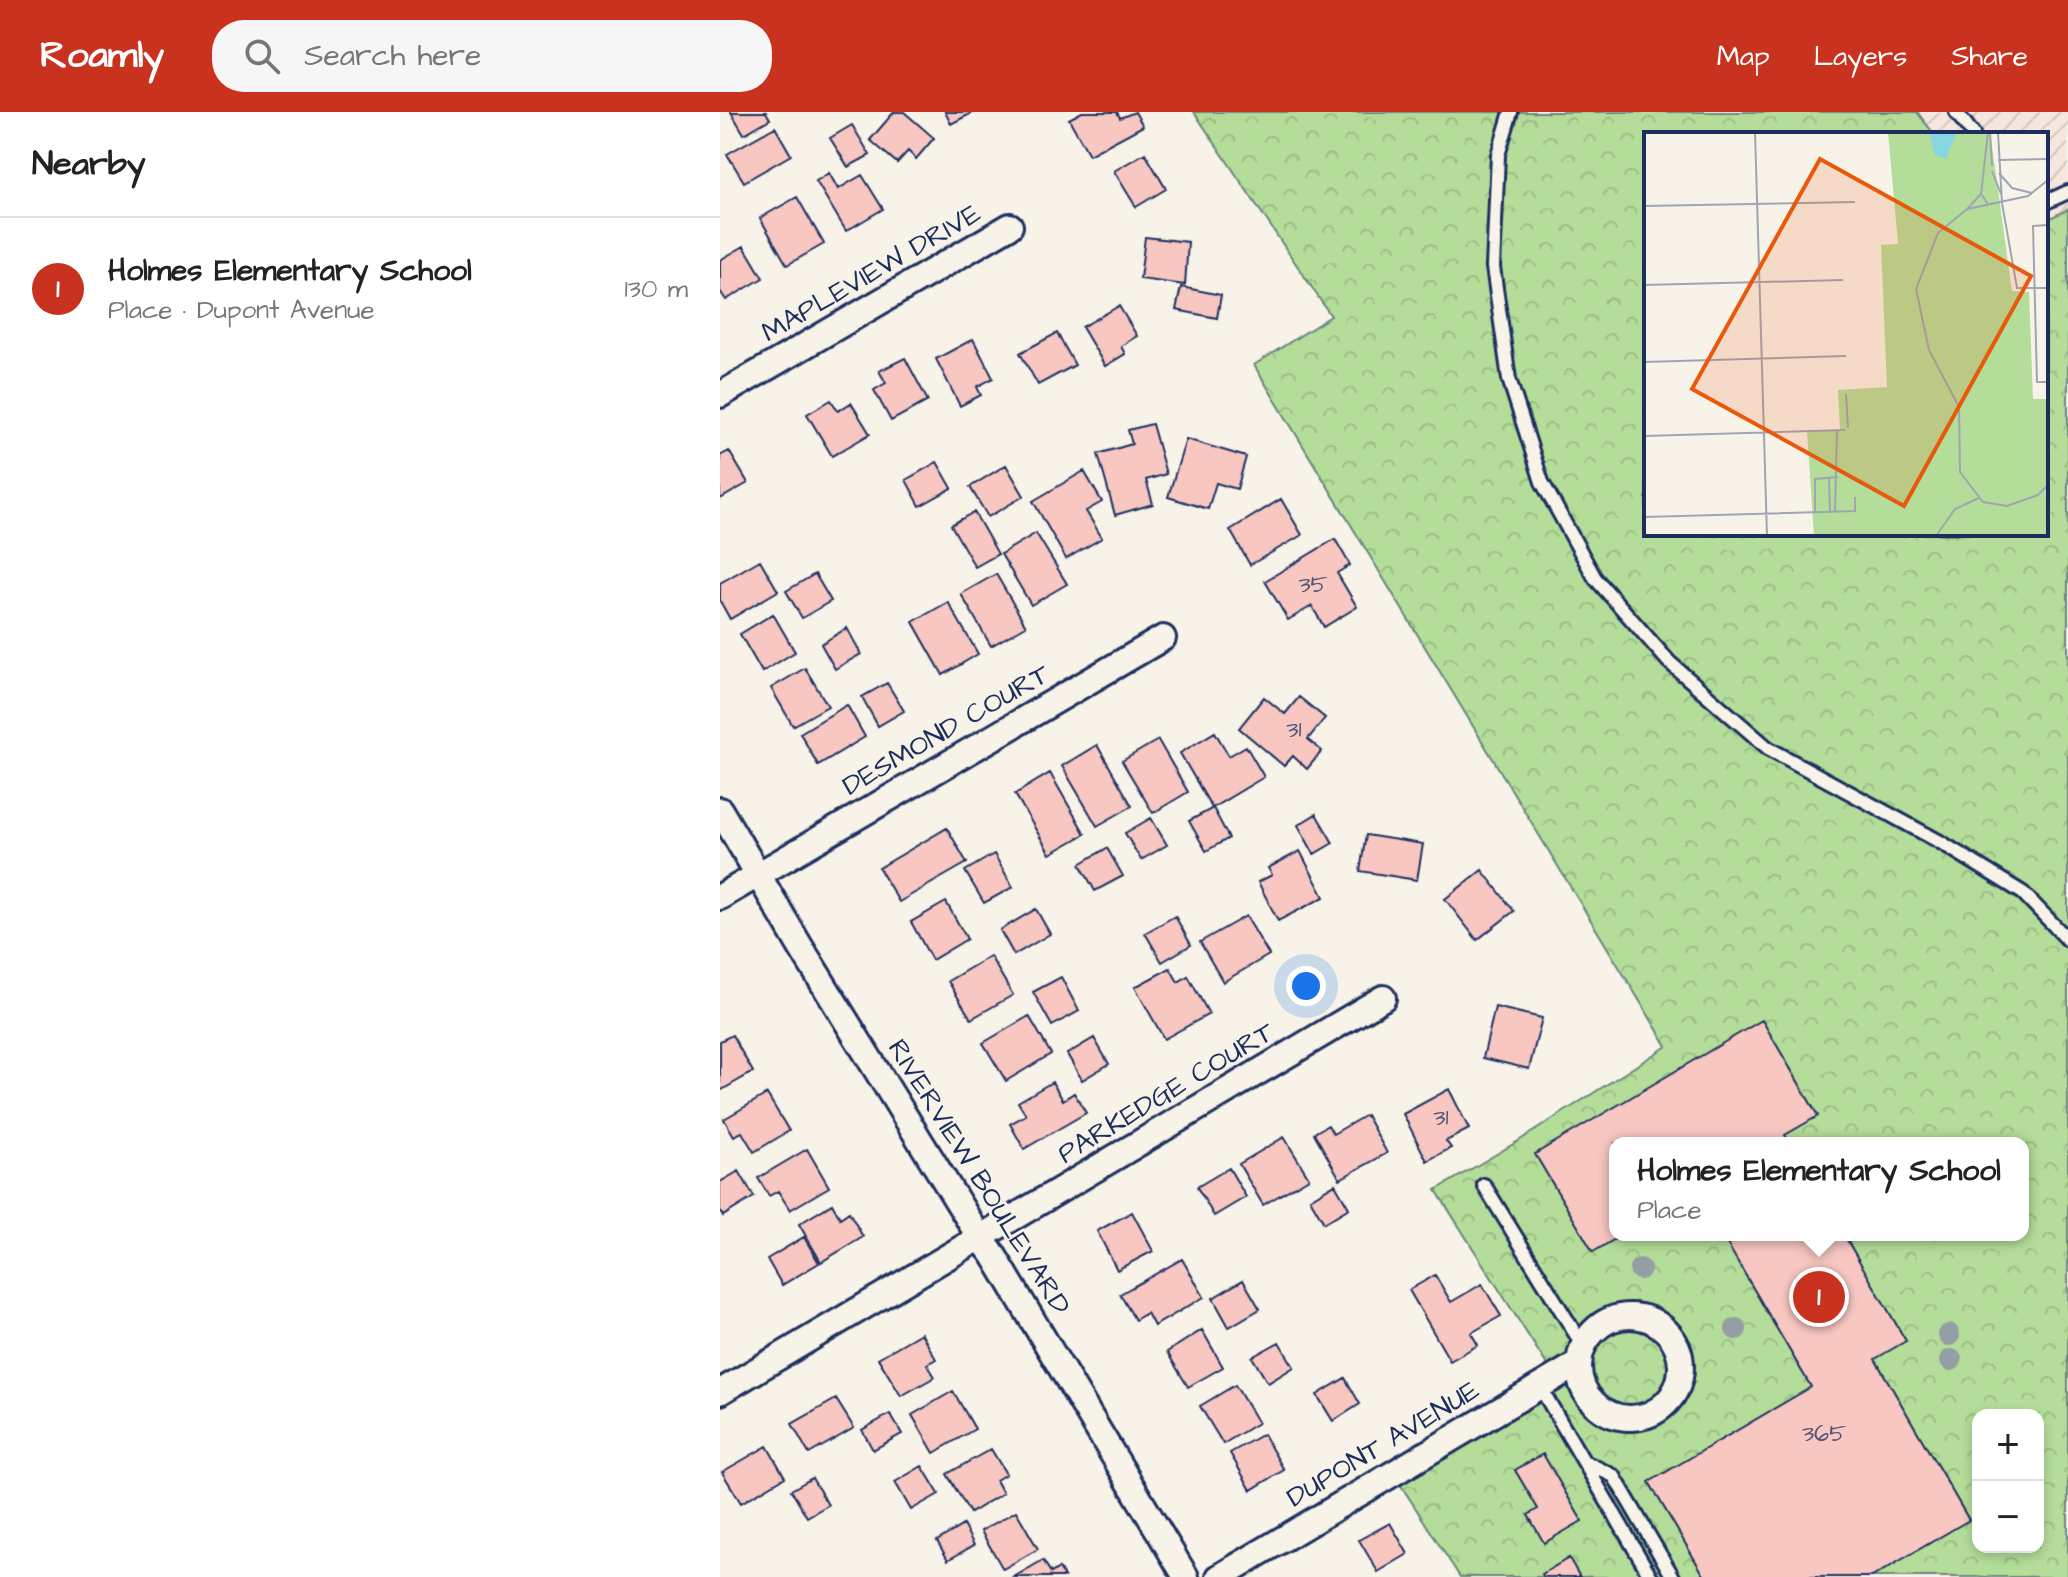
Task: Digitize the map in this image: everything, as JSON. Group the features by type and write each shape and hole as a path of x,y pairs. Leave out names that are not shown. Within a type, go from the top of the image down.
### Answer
{"street":[{"name":"MAPLEVIEW DRIVE","path":"720,395 1010,226"},
{"name":"DESMOND COURT","path":"720,897 1163,638"},
{"name":"RIVERVIEW BOULEVARD","path":"720,810 980,1238 993,1254 1186,1577"},
{"name":"PARKEDGE COURT","path":"720,1392 1383,998"},
{"path":"1622,1317 1639,1317 1654,1322 1672,1339 1681,1362 1680,1378 1663,1407 1648,1415 1632,1418 1614,1416 1599,1408 1587,1396 1580,1380 1581,1355 1592,1332 1606,1322 1622,1317"},
{"name":"DUPONT AVENUE","path":"1219,1577 1539,1385 1581,1355"}],"lane":[{"path":"1511,112 1498,155 1493,267 1509,379 1542,482 1595,578 1669,662 1768,748 1942,843 2023,893 2068,940"},
{"path":"1956,112 1971,132"},
{"path":"2048,201 2068,192"},
{"path":"1484,1185 1581,1355"},
{"path":"1539,1385 1651,1577"},
{"path":"1583,1461 1614,1476 1673,1577"}],"shaded area":[{"path":"1917,112 2068,112 2068,209 2048,219 2048,132 1932,132"}],"green space":[{"path":"1194,112 1917,112 1932,132 1644,132 1644,536 2048,536 2048,219 2068,209 2068,1577 1460,1577 1393,1473 1554,1376 1436,1190 1667,1046 1254,365 1331,316"}],"building":[{"path":"731,112 766,112 770,119 744,134"},
{"path":"894,112 904,112 934,138 916,159 908,151 897,163 870,140"},
{"path":"945,112 974,112 951,124"},
{"path":"1082,112 1117,112 1120,118 1135,112 1143,126 1089,155 1069,119"},
{"path":"852,125 870,155 848,167 830,138"},
{"path":"775,127 791,155 744,182 727,154"},
{"path":"1145,153 1166,189 1136,207 1114,171"},
{"path":"829,173 838,189 862,175 883,209 846,231 816,181"},
{"path":"797,197 824,244 787,265 760,218"},
{"path":"1145,237 1188,242 1185,285 1140,279"},
{"path":"744,246 763,278 726,300 720,291 720,260"},
{"path":"1181,287 1221,295 1217,318 1176,310"},
{"path":"1119,306 1137,336 1121,346 1125,354 1105,366 1082,327"},
{"path":"1057,333 1075,365 1038,385 1020,353"},
{"path":"973,339 993,378 977,387 981,395 960,406 936,359"},
{"path":"905,358 928,401 891,421 874,390 886,383 879,371"},
{"path":"831,400 838,411 851,403 870,434 832,456 807,414"},
{"path":"1152,424 1166,474 1146,480 1153,504 1115,515 1098,454 1132,444 1128,430"},
{"path":"1186,439 1246,457 1237,489 1216,483 1208,509 1168,497"},
{"path":"729,451 748,483 720,499 720,456"},
{"path":"937,462 952,488 920,506 906,480"},
{"path":"1006,465 1024,496 988,517 970,487"},
{"path":"1084,471 1102,502 1086,511 1102,538 1066,559 1033,501"},
{"path":"1281,499 1302,535 1250,565 1230,530"},
{"path":"974,512 998,554 975,567 951,525"},
{"path":"1036,533 1067,584 1031,605 1001,554"},
{"path":"1335,539 1350,565 1337,573 1357,607 1324,627 1312,606 1288,620 1265,581"},
{"path":"760,560 778,591 730,619 720,601 720,583"},
{"path":"815,574 831,601 802,618 786,591"},
{"path":"996,574 1026,626 991,646 961,594"},
{"path":"948,602 978,654 943,675 913,622"},
{"path":"773,614 795,652 762,672 740,634"},
{"path":"847,628 861,654 835,669 821,644"},
{"path":"805,668 828,706 793,726 771,688"},
{"path":"887,683 904,711 878,726 862,697"},
{"path":"1264,697 1285,714 1299,697 1325,718 1308,739 1322,751 1307,769 1293,756 1284,766 1239,728"},
{"path":"847,705 865,737 818,765 800,733"},
{"path":"1215,732 1229,756 1246,746 1264,777 1212,808 1180,753"},
{"path":"1158,740 1188,792 1153,813 1122,761"},
{"path":"1097,745 1132,806 1097,826 1062,766"},
{"path":"1050,773 1085,834 1050,854 1015,794"},
{"path":"1213,808 1229,838 1206,851 1189,821"},
{"path":"1316,814 1333,843 1314,854 1298,825"},
{"path":"1151,818 1167,845 1141,860 1125,833"},
{"path":"947,828 967,863 899,902 879,868"},
{"path":"1366,835 1423,844 1417,880 1360,871"},
{"path":"1107,848 1123,876 1095,891 1080,864"},
{"path":"1300,851 1324,897 1278,921 1258,882 1272,875 1268,868"},
{"path":"994,854 1013,887 984,903 965,871"},
{"path":"1482,870 1514,911 1477,940 1445,899"},
{"path":"946,902 967,939 932,960 911,922"},
{"path":"1036,909 1050,934 1014,955 1000,930"},
{"path":"1175,916 1191,945 1162,962 1145,933"},
{"path":"1246,916 1269,955 1223,982 1200,942"},
{"path":"990,956 1013,995 971,1019 948,981"},
{"path":"1170,968 1178,982 1188,976 1209,1014 1164,1039 1135,987"},
{"path":"1061,977 1079,1011 1052,1026 1033,992"},
{"path":"1495,1007 1542,1018 1529,1069 1483,1058"},
{"path":"1029,1016 1051,1054 1006,1081 983,1043"},
{"path":"1762,1020 1818,1116 1786,1137 1609,1137 1609,1241 1612,1241 1593,1252 1535,1154"},
{"path":"732,1035 753,1072 720,1091 720,1041"},
{"path":"1094,1038 1109,1064 1082,1080 1067,1054"},
{"path":"1052,1082 1063,1100 1074,1093 1086,1113 1024,1149 1010,1124 1026,1115 1018,1102"},
{"path":"1449,1089 1469,1129 1446,1141 1451,1148 1427,1161 1403,1114"},
{"path":"767,1094 789,1131 754,1152 742,1132 734,1136 724,1119"},
{"path":"1366,1115 1387,1153 1340,1179 1314,1133 1328,1125 1333,1134"},
{"path":"1284,1137 1309,1178 1263,1205 1239,1164"},
{"path":"807,1149 829,1187 790,1210 778,1191 769,1196 758,1178"},
{"path":"1229,1168 1246,1197 1214,1216 1197,1187"},
{"path":"739,1171 754,1197 723,1216 720,1211 720,1182"},
{"path":"1335,1184 1349,1208 1324,1223 1310,1199"},
{"path":"832,1204 840,1218 849,1212 863,1237 821,1262 799,1224"},
{"path":"1132,1212 1153,1251 1117,1270 1097,1231"},
{"path":"804,1237 819,1263 782,1285 767,1259"},
{"path":"1726,1241 1848,1241 1906,1341 1875,1359 1969,1520 1872,1577 1705,1577 1649,1482 1811,1387"},
{"path":"1182,1259 1204,1297 1154,1326 1147,1313 1135,1320 1120,1294"},
{"path":"1435,1275 1451,1302 1482,1284 1501,1316 1471,1333 1478,1345 1450,1361 1409,1290"},
{"path":"1243,1280 1260,1309 1229,1327 1213,1298"},
{"path":"1202,1330 1223,1367 1188,1387 1167,1352"},
{"path":"921,1333 936,1359 927,1364 935,1377 901,1396 878,1358"},
{"path":"1279,1342 1294,1367 1268,1383 1252,1357"},
{"path":"1345,1378 1360,1404 1333,1421 1317,1395"},
{"path":"1235,1385 1258,1423 1223,1444 1200,1406"},
{"path":"953,1391 975,1429 934,1453 912,1415"},
{"path":"836,1399 854,1428 809,1454 792,1424"},
{"path":"890,1414 902,1434 873,1450 862,1430"},
{"path":"1263,1434 1284,1470 1251,1490 1230,1453"},
{"path":"767,1446 785,1477 741,1503 722,1472"},
{"path":"991,1449 1006,1474 996,1480 1003,1493 970,1513 947,1474"},
{"path":"1543,1454 1582,1521 1544,1543 1528,1515 1538,1509 1515,1470"},
{"path":"922,1466 939,1494 911,1510 895,1482"},
{"path":"812,1478 828,1505 807,1517 791,1490"},
{"path":"1016,1511 1038,1549 1003,1569 981,1531"},
{"path":"1390,1523 1408,1554 1378,1572 1359,1540"},
{"path":"963,1525 974,1545 948,1560 937,1541"},
{"path":"1569,1558 1580,1577 1544,1577 1542,1574"},
{"path":"1043,1560 1051,1573 1059,1568 1064,1577 1014,1577"}],"place":[{"name":"Holmes Elementary School","path":"1819,1297"}]}
